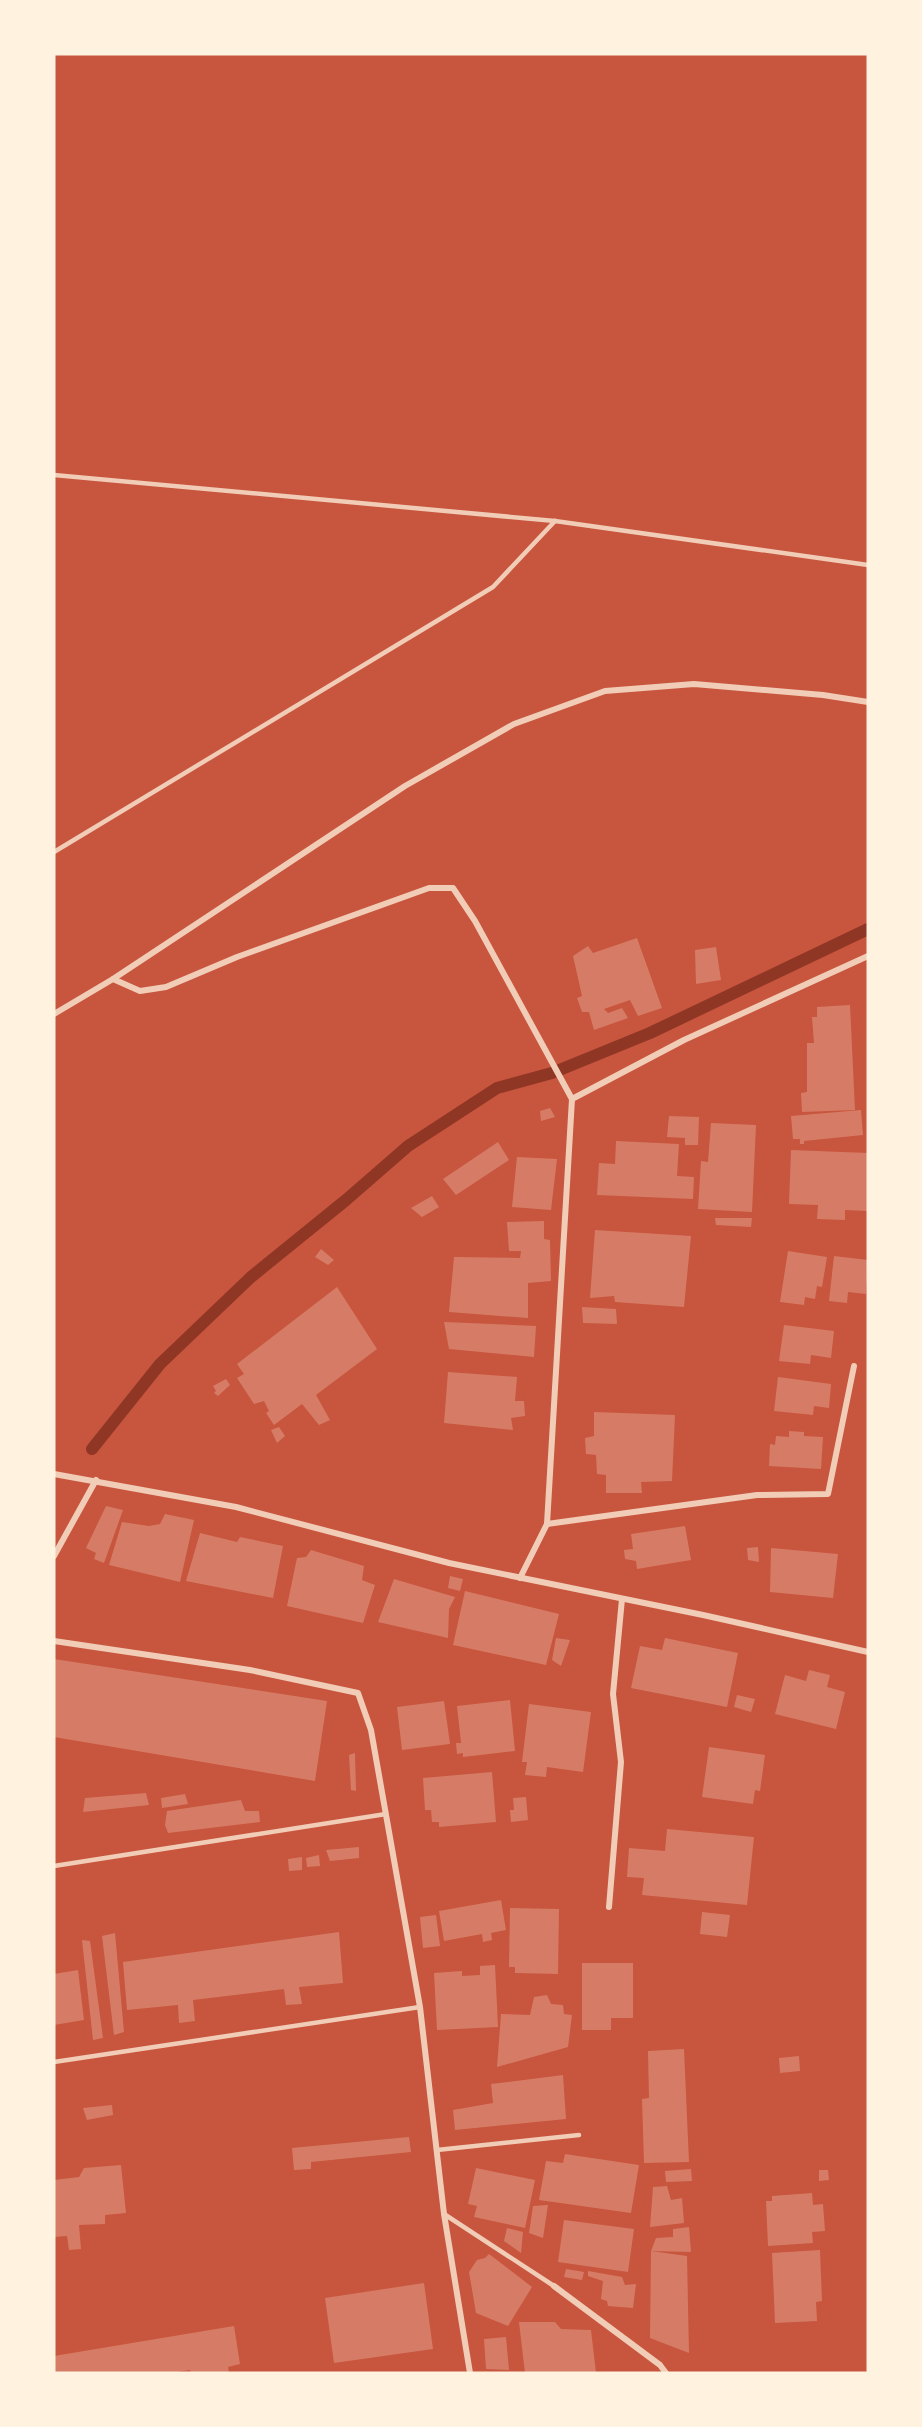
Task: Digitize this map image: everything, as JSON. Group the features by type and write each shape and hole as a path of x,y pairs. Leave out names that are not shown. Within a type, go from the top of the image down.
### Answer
{"street":[{"path":"54,1014 113,980 405,786 514,724 605,691 694,684 823,695 868,702"},
{"path":"113,980 140,991 166,987 237,957 429,888 453,888 475,921 572,1099 546,1524 520,1578"},
{"path":"572,1099 684,1040 868,956"},
{"path":"546,1524 757,1495 828,1494 854,1366"},
{"path":"54,1474 236,1507 449,1563 868,1652"},
{"path":"54,1556 96,1480"},
{"path":"609,1907 621,1762 613,1694 622,1599"},
{"path":"54,1641 250,1670 358,1693 371,1730 420,2007 444,2214 470,2373"},
{"path":"554,2286 660,2365 666,2373"}],"lane":[{"path":"54,475 555,521 868,565"},
{"path":"54,852 493,587 555,521"},
{"path":"54,1866 386,1814"},
{"path":"54,2062 420,2007"},
{"path":"437,2150 579,2135"},
{"path":"444,2214 554,2286"}],"building":[{"path":"637,938 662,1008 638,1016 630,1000 604,1009 608,1013 622,1008 628,1018 594,1030 589,1012 582,1012 577,998 582,996 573,956 588,946 593,953"},
{"path":"716,947 721,980 696,984 695,950"},
{"path":"850,1005 855,1110 802,1112 801,1093 807,1092 807,1043 814,1043 812,1017 817,1017 817,1007"},
{"path":"550,1108 555,1117 541,1121 540,1111"},
{"path":"861,1110 863,1135 804,1141 804,1144 800,1144 800,1139 793,1139 791,1116"},
{"path":"669,1116 699,1117 698,1145 685,1145 685,1138 667,1137"},
{"path":"711,1123 756,1125 752,1212 698,1209 701,1161 708,1162"},
{"path":"616,1141 679,1144 677,1176 694,1177 693,1199 597,1195 599,1163 615,1164"},
{"path":"498,1142 509,1160 456,1195 443,1179"},
{"path":"791,1150 868,1153 868,1211 845,1210 845,1220 817,1219 818,1205 789,1204"},
{"path":"517,1157 557,1159 551,1210 512,1207"},
{"path":"432,1196 439,1207 422,1217 411,1208"},
{"path":"715,1218 752,1218 751,1227 716,1225"},
{"path":"544,1221 544,1239 550,1240 551,1281 528,1283 528,1318 449,1312 454,1257 520,1258 521,1251 509,1251 507,1222"},
{"path":"595,1230 691,1236 684,1307 615,1302 614,1296 590,1298"},
{"path":"321,1249 334,1260 328,1265 315,1257"},
{"path":"788,1251 827,1257 822,1287 817,1286 815,1299 805,1297 804,1305 780,1302"},
{"path":"834,1256 868,1260 866,1294 848,1292 847,1303 829,1301"},
{"path":"337,1287 377,1349 316,1395 330,1420 319,1425 302,1404 274,1425 266,1413 269,1411 264,1401 254,1404 237,1378 244,1374 237,1364"},
{"path":"582,1307 616,1309 617,1324 583,1323"},
{"path":"444,1322 536,1326 534,1357 449,1349"},
{"path":"784,1325 834,1331 831,1358 811,1355 810,1364 779,1361"},
{"path":"448,1372 517,1377 515,1401 524,1401 525,1416 511,1418 513,1430 444,1423"},
{"path":"778,1377 831,1384 829,1408 814,1406 813,1415 774,1411"},
{"path":"226,1379 230,1385 218,1396 214,1393 216,1391 213,1386"},
{"path":"594,1412 675,1415 672,1481 641,1482 642,1493 606,1493 606,1475 597,1474 596,1455 586,1454 585,1438 594,1436"},
{"path":"279,1427 285,1436 277,1443 271,1430"},
{"path":"789,1431 804,1432 804,1436 823,1437 821,1469 769,1466 770,1444 775,1445 776,1436 789,1437"},
{"path":"106,1506 123,1510 104,1563 94,1559 96,1553 86,1548"},
{"path":"165,1514 194,1520 180,1582 109,1565 122,1522 149,1526 160,1524"},
{"path":"685,1526 691,1560 637,1569 636,1561 625,1559 624,1550 633,1549 631,1534"},
{"path":"200,1533 237,1542 240,1537 283,1546 273,1598 186,1581"},
{"path":"758,1547 759,1562 748,1560 747,1548"},
{"path":"771,1548 838,1554 833,1598 770,1592"},
{"path":"311,1550 364,1566 362,1580 375,1585 363,1623 287,1606 297,1558 306,1557"},
{"path":"450,1576 463,1579 460,1591 448,1588"},
{"path":"394,1579 455,1597 449,1609 448,1638 378,1622"},
{"path":"465,1591 559,1614 546,1665 453,1645"},
{"path":"556,1638 570,1640 561,1666 552,1660"},
{"path":"665,1638 738,1653 727,1707 631,1688 640,1646 662,1650"},
{"path":"54,1659 327,1701 315,1781 54,1737"},
{"path":"809,1670 830,1675 827,1687 845,1692 836,1729 775,1714 785,1675 806,1681"},
{"path":"737,1695 755,1699 751,1712 734,1707"},
{"path":"510,1700 515,1751 463,1757 463,1753 457,1754 456,1743 461,1743 457,1706"},
{"path":"444,1701 450,1744 402,1750 397,1707"},
{"path":"529,1704 591,1712 583,1772 547,1767 546,1777 525,1775 527,1762 522,1762"},
{"path":"709,1747 765,1755 760,1791 755,1790 753,1804 702,1797"},
{"path":"355,1753 356,1791 351,1790 349,1755"},
{"path":"492,1772 496,1822 439,1827 439,1822 432,1822 431,1810 425,1810 423,1778"},
{"path":"146,1793 149,1805 83,1812 85,1798"},
{"path":"185,1794 188,1804 162,1808 161,1798"},
{"path":"526,1797 528,1820 511,1822 510,1810 514,1810 513,1798"},
{"path":"241,1800 245,1811 259,1811 260,1822 168,1833 165,1825 167,1811"},
{"path":"667,1829 754,1837 747,1905 642,1895 644,1878 627,1877 629,1848 665,1851"},
{"path":"359,1847 359,1858 330,1861 326,1850"},
{"path":"319,1855 320,1866 307,1867 306,1858"},
{"path":"302,1857 302,1870 289,1871 288,1859"},
{"path":"501,1900 506,1930 491,1933 492,1940 483,1942 482,1934 444,1941 439,1911"},
{"path":"510,1908 559,1909 558,1974 515,1973 515,1967 509,1967"},
{"path":"702,1912 730,1915 727,1937 700,1934"},
{"path":"436,1915 440,1946 423,1948 420,1917"},
{"path":"339,1932 343,1983 299,1987 302,2004 286,2005 284,1989 193,2000 195,2021 179,2023 178,2005 127,2010 123,1962"},
{"path":"115,1933 124,2032 114,2035 102,1936"},
{"path":"82,1940 90,1941 103,2038 93,2040"},
{"path":"582,1963 633,1963 633,2018 611,2018 611,2030 582,2030"},
{"path":"495,1965 498,2027 437,2030 434,1973 462,1971 462,1976 480,1975 480,1966"},
{"path":"78,1970 84,2020 54,2025 54,1974"},
{"path":"547,1995 551,2004 563,2005 564,2014 572,2015 568,2047 497,2067 501,2014 530,2015 534,1997"},
{"path":"684,2049 689,2162 644,2163 642,2099 649,2098 648,2051"},
{"path":"799,2056 800,2071 780,2073 779,2058"},
{"path":"563,2075 566,2119 455,2130 453,2110 493,2103 491,2084"},
{"path":"112,2105 113,2115 87,2120 83,2108"},
{"path":"409,2137 411,2152 311,2162 311,2169 294,2170 292,2148"},
{"path":"565,2154 639,2165 631,2213 539,2200 546,2161 563,2163"},
{"path":"121,2165 126,2213 105,2215 105,2224 79,2225 81,2249 69,2250 67,2236 54,2237 54,2180 79,2177 84,2168"},
{"path":"476,2168 535,2180 525,2228 474,2217 477,2206 468,2204"},
{"path":"691,2169 692,2181 666,2182 665,2171"},
{"path":"819,2170 828,2170 829,2180 819,2181"},
{"path":"667,2186 671,2200 682,2198 684,2223 650,2227 653,2187"},
{"path":"812,2193 813,2205 823,2204 825,2231 812,2232 813,2243 768,2246 766,2201 772,2201 772,2196"},
{"path":"548,2205 543,2238 529,2233 533,2206"},
{"path":"564,2220 634,2229 628,2272 558,2262"},
{"path":"689,2227 691,2252 651,2251 656,2238 673,2237 673,2229"},
{"path":"507,2228 523,2232 521,2253 504,2241"},
{"path":"820,2250 822,2301 816,2302 817,2321 775,2323 772,2253"},
{"path":"651,2251 687,2256 689,2353 650,2338"},
{"path":"489,2254 532,2287 508,2326 476,2313 469,2272 477,2260"},
{"path":"566,2269 584,2272 582,2280 564,2277"},
{"path":"588,2271 622,2277 625,2285 636,2284 633,2308 608,2306 607,2301 601,2299 603,2281 588,2276"},
{"path":"424,2283 433,2349 334,2363 325,2298"},
{"path":"519,2322 555,2322 561,2329 591,2330 596,2373 525,2373"},
{"path":"234,2326 240,2364 228,2367 229,2373 191,2373 190,2370 170,2373 54,2373 54,2356"},
{"path":"506,2337 509,2370 486,2369 484,2339"}],"waterway":[{"path":"92,1449 160,1364 251,1277 408,1146 497,1088 552,1073 650,1033 868,929"}]}
